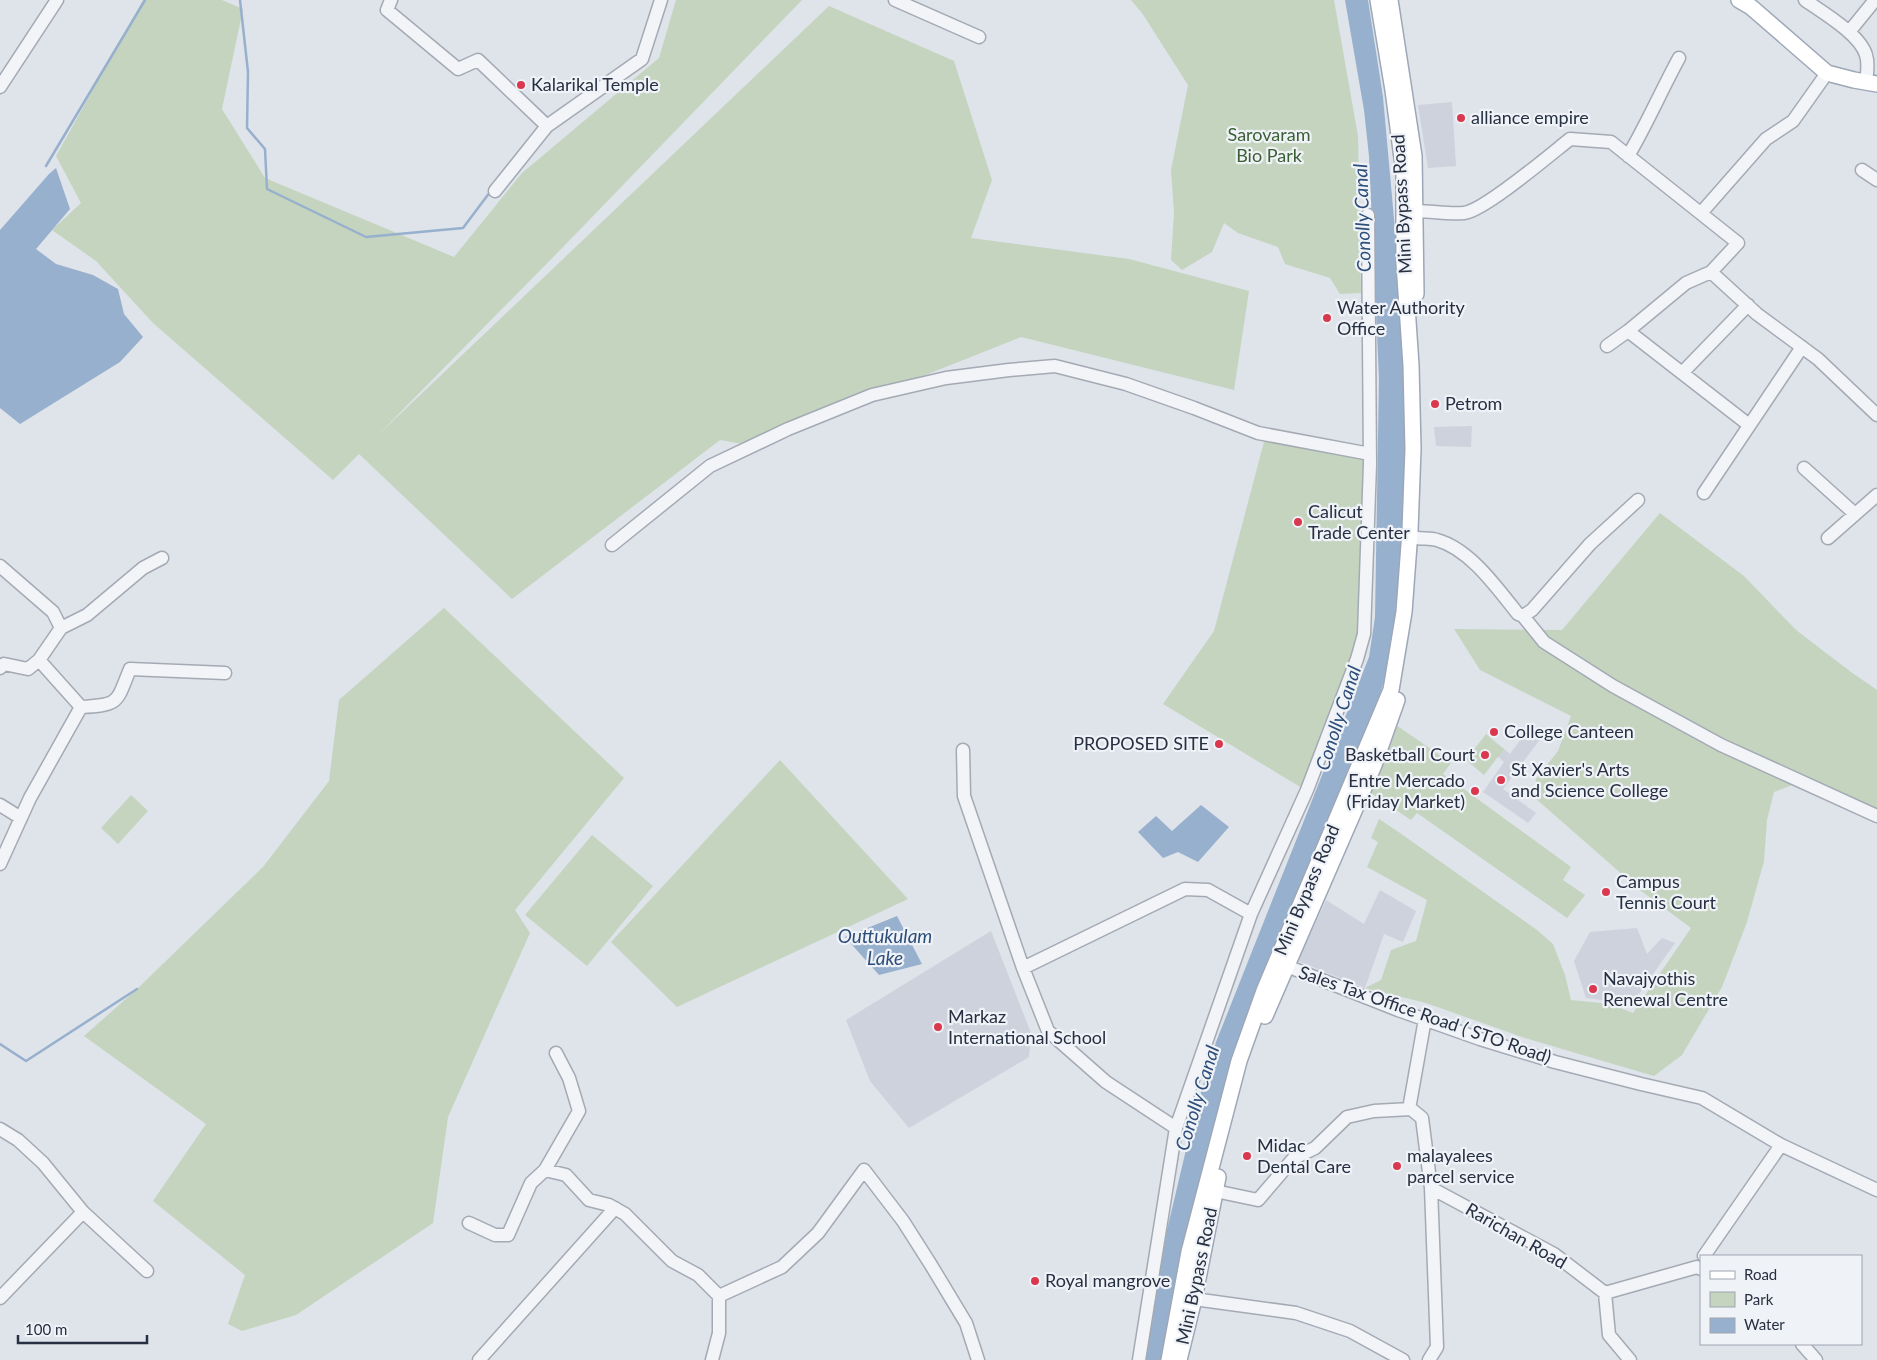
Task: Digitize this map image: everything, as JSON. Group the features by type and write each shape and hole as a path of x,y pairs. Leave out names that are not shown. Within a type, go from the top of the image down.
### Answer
{"main road":[{"name":"Mini Bypass Road","path":"1169,1360 1189,1252 1239,1061 1264,991 1281,964 1374,765 1402,685 1413,603 1417,538 1409,212 1378,0"},
{"name":"Mini Bypass Road","path":"1179,1360 1194,1300 1215,1191 1237,1097 1281,964 1391,690 1404,612 1410,531 1413,449 1411,365 1404,263 1414,156 1390,0"},
{"path":"1745,1 1827,73 1871,83"}],"street":[{"path":"0,87 57,0"},
{"path":"391,0 387,10 458,69 478,60 547,126"},
{"path":"495,191 547,126 642,59 661,0"},
{"path":"895,0 979,36"},
{"path":"1805,0 1849,32 1866,53 1871,83"},
{"path":"1849,32 1875,0"},
{"path":"1628,156 1647,124 1659,93 1679,58"},
{"path":"1701,213 1766,139 1792,121 1827,73"},
{"path":"1409,212 1465,213 1486,203 1570,139 1611,142 1738,243 1711,272 1686,283 1607,346"},
{"path":"1862,170 1877,180"},
{"path":"1139,1360 1176,1128 1251,914 1307,790 1357,659 1364,634 1370,454 1368,216"},
{"path":"1711,272 1748,305 1818,359 1877,415"},
{"path":"1682,373 1748,305"},
{"path":"1628,331 1750,425"},
{"path":"1704,493 1802,347"},
{"path":"612,545 710,466 788,430 872,395 946,378 1008,370 1056,366 1126,384 1194,408 1258,434 1370,454"},
{"path":"1804,468 1855,514"},
{"path":"1828,538 1877,494"},
{"path":"1523,616 1532,610 1590,544 1638,500"},
{"path":"1417,538 1436,540 1458,549 1472,561 1518,614 1523,616 1544,642 1613,686 1721,745 1877,816"},
{"path":"0,668 4,664 28,669 39,660 60,628 87,615 143,568 162,558"},
{"path":"0,566 54,612 60,628"},
{"path":"39,660 81,707"},
{"path":"81,707 112,704 118,699 130,669 224,673"},
{"path":"0,864 30,798 81,707"},
{"path":"963,750 964,796 1023,968 1048,1031 1106,1082 1176,1128"},
{"path":"0,805 21,818"},
{"path":"1023,968 1185,889 1208,890 1251,914"},
{"name":"Sales Tax Office Road ( STO Road)","path":"1281,964 1480,1039 1555,1062 1702,1098 1781,1145 1877,1190"},
{"path":"1409,1109 1425,1019"},
{"path":"469,1223 495,1234 508,1235 531,1183 545,1170 580,1112 570,1078 556,1053"},
{"path":"1215,1191 1258,1200 1294,1158 1315,1148 1347,1117 1374,1111 1409,1109 1417,1113 1422,1118 1431,1188 1437,1347 1429,1360"},
{"path":"0,1128 18,1140 43,1163 83,1212 147,1271"},
{"path":"1705,1255 1781,1145"},
{"path":"545,1170 566,1175 589,1200 609,1205 625,1214 672,1261 698,1275 719,1296 719,1333 712,1360"},
{"path":"719,1296 782,1266 818,1233 864,1170 903,1221 966,1323 978,1360"},
{"name":"Rarichan Road","path":"1431,1188 1554,1254 1605,1292"},
{"path":"479,1360 615,1208"},
{"path":"0,1298 83,1212"},
{"path":"1630,1360 1608,1335 1605,1292 1699,1266"},
{"path":"1194,1300 1296,1313 1350,1331 1403,1360"},
{"path":"1798,1360 1804,1347 1816,1360"}],"shaded area":[{"path":"1452,102 1456,166 1428,168 1418,105"},
{"path":"1472,426 1471,447 1436,446 1434,427"},
{"name":"St Xavier's Arts and Science College","path":"1532,724 1544,734 1503,789 1536,813 1528,823 1483,792 1504,762 1497,756 1503,748 1510,754"},
{"path":"1380,890 1416,911 1403,942 1384,934 1365,988 1298,961 1326,900 1364,924"},
{"path":"1637,928 1647,954 1662,938 1675,943 1629,1008 1617,1002 1586,998 1574,961 1590,932"},
{"name":"Markaz International School","path":"991,931 1031,1033 1029,1057 909,1128 870,1081 846,1020"}],"green space":[{"path":"143,0 222,0 243,9 222,109 265,178 454,257 522,173 659,58 676,0 802,0 377,436 829,6 954,61 992,180 971,238 1129,259 1249,291 1234,390 1021,337 807,422 754,446 720,440 512,599 359,454 333,480 153,323 96,261 52,230 81,203 56,156"},
{"name":"Sarovaram Bio Park","path":"1131,0 1334,0 1358,136 1361,293 1340,294 1330,278 1285,264 1278,247 1238,233 1224,223 1212,252 1182,270 1171,260 1174,213 1171,170 1188,85 1142,13"},
{"path":"1265,438 1365,456 1359,633 1302,788 1163,704 1214,631"},
{"path":"1660,513 1744,576 1796,630 1877,690 1877,816 1800,782 1774,792 1767,820 1764,861 1747,922 1722,987 1682,1055 1654,1076 1525,1038 1426,1003 1365,988 1381,980 1391,950 1416,941 1427,900 1367,867 1378,842 1371,838 1379,819 1537,930 1553,944 1565,975 1571,1000 1610,1004 1633,1013 1691,928 1640,890 1535,798 1536,779 1558,751 1571,716 1480,670 1454,629 1562,630"},
{"path":"444,608 624,778 515,910 530,933 448,1117 433,1223 296,1315 242,1331 228,1324 245,1275 153,1201 206,1124 84,1036 137,989 263,867 329,781 339,700"},
{"path":"1396,725 1451,763 1443,774 1571,867 1563,880 1585,895 1567,918 1417,813 1411,820 1368,791"},
{"name":"Basketball Court","path":"1486,734 1504,749 1484,775 1466,760"},
{"path":"780,760 908,899 677,1007 611,942"},
{"path":"131,795 148,811 118,844 101,828"},
{"path":"592,835 653,886 587,966 525,915"}],"water":[{"path":"1345,0 1368,0 1383,97 1397,252 1400,314 1404,320 1403,537 1394,637 1372,720 1240,1041 1220,1101 1184,1241 1162,1360 1145,1360 1167,1230 1194,1116 1216,1042 1369,657 1375,617 1379,378 1369,156 1364,110"},
{"path":"56,168 70,209 36,249 56,264 93,275 118,289 124,314 143,337 120,362 20,424 0,408 0,230"},
{"path":"1201,805 1229,827 1198,862 1178,852 1163,858 1138,832 1156,816 1172,831"},
{"name":"Outtukulam Lake","path":"897,916 922,964 879,975 845,937"}],"waterway":[{"path":"46,166 145,0"},
{"path":"240,0 248,72 247,128 265,149 267,189 366,237 463,228 490,192"},
{"path":"0,1044 26,1061 137,989"}],"place":[{"name":"Kalarikal Temple","path":"521,85"},
{"name":"alliance empire","path":"1461,118"},
{"name":"Water Authority Office","path":"1327,318"},
{"name":"Petrom","path":"1435,404"},
{"name":"Calicut Trade Center","path":"1298,522"},
{"name":"College Canteen","path":"1494,732"},
{"name":"PROPOSED SITE","path":"1219,744"},
{"name":"Basketball Court","path":"1485,755"},
{"name":"St Xavier's Arts and Science College","path":"1501,780"},
{"name":"Entre Mercado (Friday Market)","path":"1475,791"},
{"name":"Campus Tennis Court","path":"1606,892"},
{"name":"Navajyothis Renewal Centre","path":"1593,989"},
{"name":"Markaz International School","path":"938,1027"},
{"name":"Midac Dental Care","path":"1247,1156"},
{"name":"malayalees parcel service","path":"1397,1166"},
{"name":"Royal mangrove","path":"1035,1281"}],"water label":[{"name":"Conolly Canal","path":"1362,218"},
{"name":"Conolly Canal","path":"1338,718"},
{"name":"Conolly Canal","path":"1197,1098"}]}
